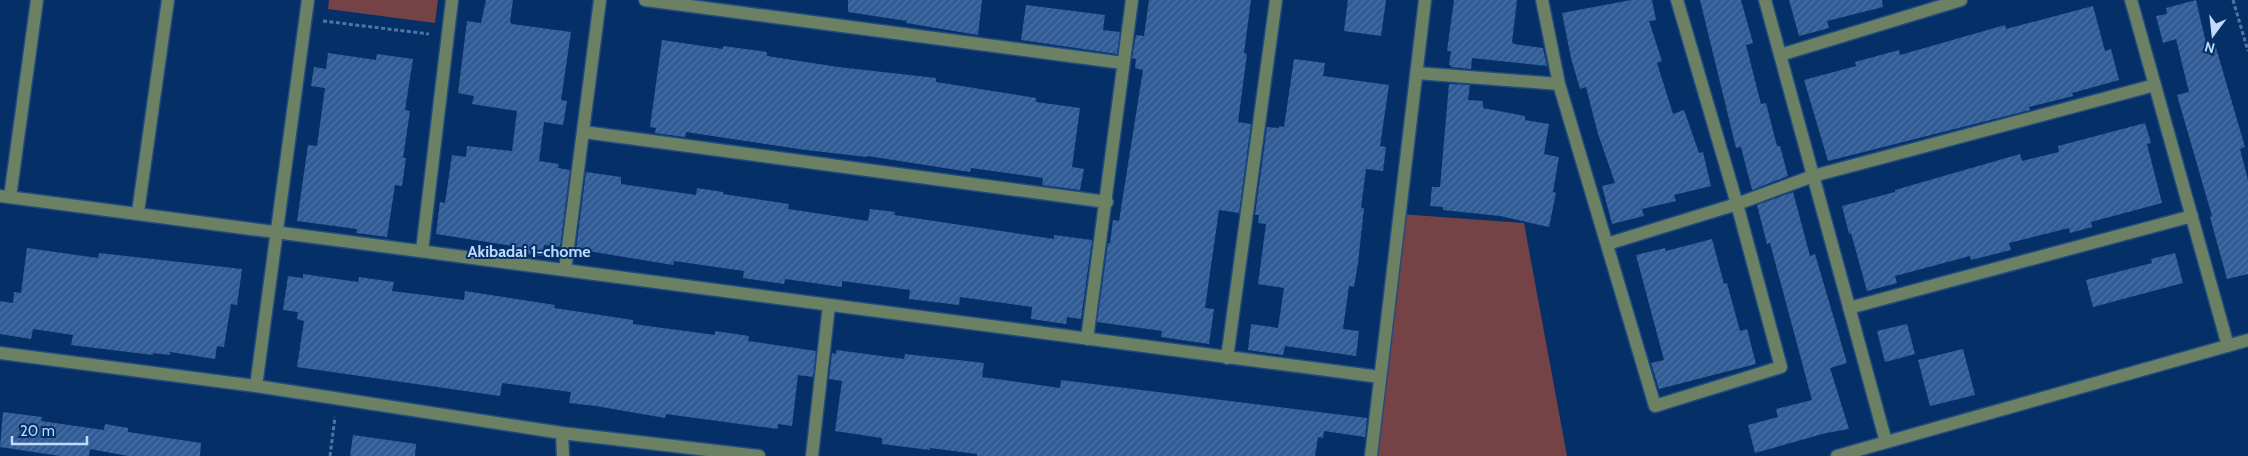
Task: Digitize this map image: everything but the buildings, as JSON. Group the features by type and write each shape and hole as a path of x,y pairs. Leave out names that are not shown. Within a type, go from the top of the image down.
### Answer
{"street":[{"path":"37,0 5,196 1380,377"},
{"path":"138,212 168,0"},
{"path":"256,386 308,0"},
{"path":"422,252 452,0"},
{"path":"565,270 600,0"},
{"path":"645,0 1123,63"},
{"path":"1087,339 1132,0"},
{"path":"1227,358 1276,0"},
{"path":"1371,456 1425,0"},
{"path":"1542,0 1559,84 1655,406 1781,366 1737,204 1677,0"},
{"path":"1765,0 1886,442"},
{"path":"1780,55 1961,0"},
{"path":"2131,0 2228,346"},
{"path":"1417,73 1559,84"},
{"path":"1607,244 1737,204 1813,176 2155,85"},
{"path":"584,132 1106,202"},
{"path":"1849,308 2192,216"},
{"path":"812,456 829,305"},
{"path":"1837,456 2248,340"},
{"path":"0,353 256,386 562,433 759,456"},
{"path":"562,433 563,456"}],"path":[{"path":"2233,0 2248,51"},
{"path":"305,19 447,36"},
{"path":"330,456 337,398"}],"shaded area":[{"path":"329,0 438,0 435,23 328,9"},
{"path":"1400,214 1524,223 1567,456 1371,456"}],"district":[{"name":"Akibadai 1-chome","path":"529,251"}]}
